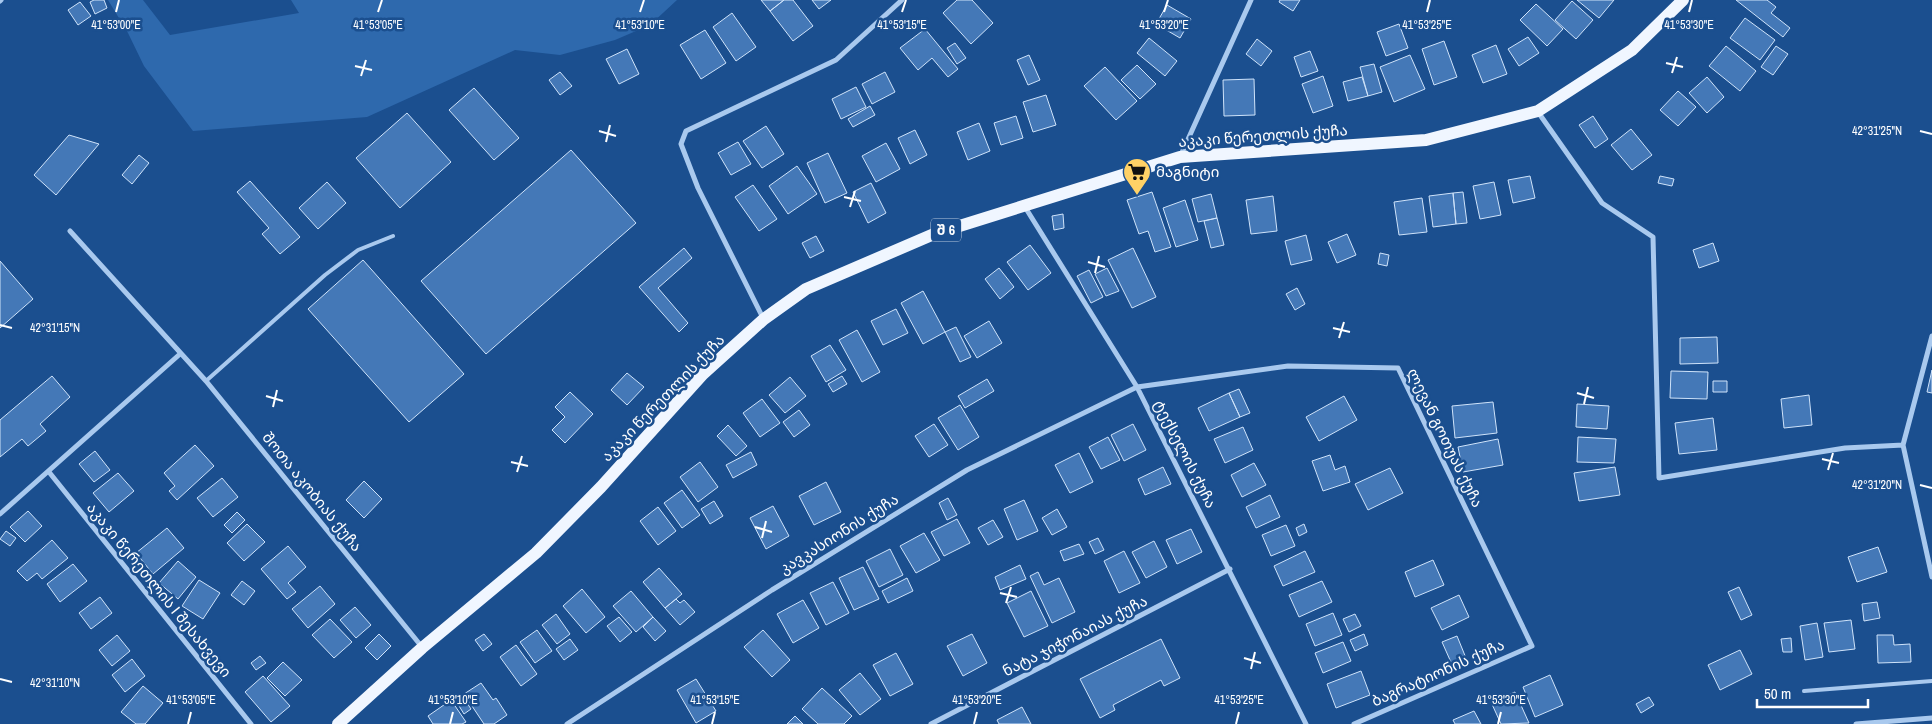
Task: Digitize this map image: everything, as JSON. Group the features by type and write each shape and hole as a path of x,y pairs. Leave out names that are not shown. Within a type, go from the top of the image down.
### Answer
{"main road":[{"name":"აკაკი წერეთლის ქუჩა","path":"338,724 422,648 536,553 601,486 703,374 764,319 806,289 934,234 1180,157 1426,140 1538,111 1632,50 1683,0"}],"street":[{"path":"764,319 698,188 681,144 686,132 836,60 902,0"},
{"path":"1180,157 1251,0"},
{"path":"1538,111 1602,203 1653,237 1660,478 1845,448 1903,445"},
{"name":"ტექსელის ქუჩა","path":"1024,205 1137,387 1306,724"},
{"name":"შოთა აკობიას ქუჩა","path":"70,231 206,381 422,648"},
{"path":"1932,336 1903,445 1932,577"},
{"path":"0,514 180,354"},
{"name":"ლევან გოთუას ქუჩა","path":"1137,387 1288,366 1398,368 1532,646"},
{"name":"კავკასიონის ქუჩა","path":"567,724 772,590 967,470 1137,387"},
{"name":"აკაკი წერეთლის I შესახვევი","path":"48,472 251,724"},
{"name":"ნატა ჯიჭონაიას ქუჩა","path":"932,724 1230,570"},
{"name":"ბაგრატიონის ქუჩა","path":"1354,724 1532,646"},
{"path":"1856,724 1932,718"}],"lane":[{"path":"206,381 325,275 358,250 393,236"},
{"path":"1804,691 1932,681"}],"shaded area":[{"path":"108,0 143,0 170,35 299,13 291,0 677,0 650,25 615,40 560,55 515,50 367,117 193,131 144,66 128,33"}],"building":[{"path":"104,0 107,8 95,14 90,2"},
{"path":"761,0 784,0 770,11"},
{"path":"784,0 793,0 813,26 793,41 770,11"},
{"path":"812,0 831,0 819,9"},
{"path":"957,0 972,0 993,23 971,44 943,13"},
{"path":"1280,0 1300,0 1293,11 1279,2"},
{"path":"1577,0 1614,0 1599,18"},
{"path":"1736,0 1767,0 1776,7 1771,13 1790,28 1783,37"},
{"path":"1572,1 1593,20 1576,39 1555,20"},
{"path":"80,2 91,16 78,25 68,10"},
{"path":"1536,4 1563,29 1547,46 1520,20"},
{"path":"1167,5 1191,19 1180,38 1156,24"},
{"path":"732,13 756,47 736,61 713,27"},
{"path":"1745,18 1775,40 1760,60 1730,38"},
{"path":"1399,24 1408,48 1386,56 1377,32"},
{"path":"925,29 958,69 948,77 932,58 918,70 900,48"},
{"path":"705,30 726,63 701,79 680,45"},
{"path":"1528,37 1539,53 1519,66 1508,49"},
{"path":"1149,38 1177,61 1165,76 1137,53"},
{"path":"1257,39 1272,51 1261,66 1246,54"},
{"path":"1444,41 1457,77 1434,85 1422,49"},
{"path":"955,43 966,58 957,64 947,48"},
{"path":"1496,45 1507,74 1483,83 1472,55"},
{"path":"1726,46 1756,71 1740,91 1709,66"},
{"path":"1776,46 1788,54 1773,75 1761,67"},
{"path":"627,49 639,74 619,84 606,59"},
{"path":"1310,51 1318,71 1301,77 1294,57"},
{"path":"1029,55 1040,80 1028,85 1017,60"},
{"path":"1410,55 1425,89 1394,102 1380,67"},
{"path":"1374,64 1382,92 1368,96 1360,67"},
{"path":"1137,65 1156,84 1140,99 1121,80"},
{"path":"1105,67 1137,101 1116,120 1084,86"},
{"path":"560,72 572,86 560,95 549,80"},
{"path":"885,72 895,92 872,104 862,84"},
{"path":"1323,76 1333,106 1313,113 1302,84"},
{"path":"1362,77 1368,96 1348,101 1343,82"},
{"path":"1707,77 1724,97 1707,113 1689,93"},
{"path":"1254,79 1255,115 1224,116 1223,80"},
{"path":"856,87 866,107 841,119 832,99"},
{"path":"474,88 519,138 494,160 449,110"},
{"path":"1678,91 1696,107 1678,126 1660,110"},
{"path":"1046,95 1056,125 1033,132 1023,102"},
{"path":"870,106 875,115 853,127 848,119"},
{"path":"407,113 451,162 400,208 356,158"},
{"path":"1016,116 1023,138 1001,145 994,123"},
{"path":"1593,116 1608,139 1595,148 1579,125"},
{"path":"979,123 990,151 968,160 957,132"},
{"path":"766,126 784,154 762,168 743,141"},
{"path":"1631,129 1652,155 1632,170 1611,145"},
{"path":"915,130 927,155 910,164 898,138"},
{"path":"69,135 99,144 56,195 34,175"},
{"path":"738,142 751,164 731,175 718,153"},
{"path":"886,143 900,169 876,182 862,156"},
{"path":"571,150 636,223 486,354 421,281"},
{"path":"828,153 847,193 825,203 807,163"},
{"path":"139,155 149,163 132,184 122,175"},
{"path":"797,166 817,194 788,214 769,186"},
{"path":"1530,176 1535,198 1513,203 1508,180"},
{"path":"1660,176 1674,179 1672,186 1658,183"},
{"path":"250,181 300,237 280,254 262,234 269,228 237,192"},
{"path":"327,182 346,203 318,229 299,208"},
{"path":"1494,182 1501,215 1480,219 1473,186"},
{"path":"871,183 886,213 868,223 853,192"},
{"path":"753,185 777,219 759,231 735,197"},
{"path":"1152,192 1171,247 1155,252 1148,231 1139,234 1127,200"},
{"path":"1463,192 1467,223 1456,224 1453,193"},
{"path":"1453,193 1456,224 1433,227 1429,196"},
{"path":"1211,194 1217,218 1198,222 1192,199"},
{"path":"1273,196 1277,231 1251,234 1246,200"},
{"path":"1422,198 1427,232 1399,235 1394,202"},
{"path":"1185,200 1198,240 1176,247 1163,208"},
{"path":"1063,214 1064,228 1054,230 1052,216"},
{"path":"1217,218 1224,245 1211,248 1204,221"},
{"path":"1347,234 1356,255 1337,263 1328,242"},
{"path":"1306,235 1312,260 1291,265 1285,241"},
{"path":"816,236 824,251 810,258 802,243"},
{"path":"1713,243 1719,261 1699,268 1693,250"},
{"path":"1030,245 1051,273 1028,290 1007,262"},
{"path":"684,248 692,258 658,288 688,323 679,332 639,287"},
{"path":"1133,248 1156,297 1132,308 1108,260"},
{"path":"1380,253 1389,255 1387,266 1378,264"},
{"path":"363,260 464,374 409,422 308,309"},
{"path":"0,261 33,299 0,328"},
{"path":"999,268 1014,287 1000,299 985,279"},
{"path":"1107,268 1119,291 1106,296 1095,274"},
{"path":"1089,270 1103,297 1091,303 1077,276"},
{"path":"1297,288 1305,304 1295,310 1286,294"},
{"path":"923,291 945,332 923,344 901,303"},
{"path":"896,309 908,333 883,345 871,321"},
{"path":"989,321 1002,343 977,358 964,336"},
{"path":"956,327 971,357 960,362 945,332"},
{"path":"857,330 880,372 862,382 839,340"},
{"path":"1717,337 1718,363 1680,364 1680,338"},
{"path":"830,345 846,370 826,382 811,356"},
{"path":"1932,370 1932,393 1927,392"},
{"path":"1671,371 1708,372 1707,399 1670,398"},
{"path":"627,373 644,387 627,405 611,390"},
{"path":"52,376 70,397 40,424 46,431 28,446 22,439 0,457 0,420"},
{"path":"842,376 847,384 833,392 828,384"},
{"path":"790,377 806,396 785,413 769,395"},
{"path":"987,379 994,391 965,408 958,396"},
{"path":"1713,381 1727,381 1727,392 1713,392"},
{"path":"1239,389 1250,413 1240,417 1229,393"},
{"path":"570,392 593,414 565,443 552,430 565,417 555,407"},
{"path":"1229,393 1240,417 1209,431 1198,408"},
{"path":"1809,395 1812,425 1784,428 1781,399"},
{"path":"1344,396 1357,420 1319,441 1306,417"},
{"path":"762,399 780,423 760,437 743,413"},
{"path":"1493,402 1497,433 1455,438 1452,406"},
{"path":"1577,404 1609,406 1607,429 1576,427"},
{"path":"960,405 979,437 958,450 938,418"},
{"path":"799,410 810,425 794,437 783,422"},
{"path":"1713,418 1717,450 1679,454 1675,423"},
{"path":"934,424 948,445 929,457 915,436"},
{"path":"1133,424 1146,450 1124,461 1111,435"},
{"path":"728,425 747,446 736,456 717,436"},
{"path":"1243,427 1253,450 1225,463 1214,439"},
{"path":"1108,437 1120,460 1101,469 1089,447"},
{"path":"1578,437 1616,439 1614,463 1577,462"},
{"path":"1498,439 1503,465 1463,472 1458,447"},
{"path":"195,445 214,466 177,500 169,491 175,486 164,473"},
{"path":"95,451 110,470 94,482 79,464"},
{"path":"751,452 757,465 733,478 726,465"},
{"path":"1079,453 1093,482 1070,493 1055,465"},
{"path":"1330,455 1335,470 1345,466 1350,482 1323,491 1312,461"},
{"path":"700,462 718,487 698,502 680,477"},
{"path":"1254,463 1266,485 1242,497 1231,475"},
{"path":"1163,467 1171,484 1145,495 1138,479"},
{"path":"1615,467 1620,495 1579,501 1574,473"},
{"path":"1390,468 1403,493 1368,510 1355,484"},
{"path":"118,473 134,491 109,512 93,493"},
{"path":"222,478 238,497 213,517 197,498"},
{"path":"364,481 382,499 364,518 346,500"},
{"path":"826,482 841,512 814,525 799,496"},
{"path":"682,490 700,515 682,528 664,503"},
{"path":"1270,495 1280,517 1256,528 1246,507"},
{"path":"948,498 957,515 947,520 939,503"},
{"path":"1024,500 1038,531 1017,540 1004,509"},
{"path":"714,501 723,516 710,524 701,509"},
{"path":"773,506 789,536 766,549 750,518"},
{"path":"658,507 676,531 658,545 640,521"},
{"path":"1057,509 1067,527 1052,535 1042,518"},
{"path":"28,511 42,526 25,542 10,527"},
{"path":"237,512 245,520 232,533 224,525"},
{"path":"957,519 970,543 944,556 931,532"},
{"path":"993,520 1003,537 988,545 978,528"},
{"path":"247,524 265,542 244,561 227,543"},
{"path":"1304,524 1307,532 1299,536 1296,528"},
{"path":"1286,525 1295,546 1271,556 1262,535"},
{"path":"167,528 184,548 153,574 136,553"},
{"path":"1191,529 1202,552 1177,564 1166,540"},
{"path":"6,531 16,538 10,546 0,539"},
{"path":"924,533 940,560 916,573 900,546"},
{"path":"1098,538 1104,550 1095,554 1089,542"},
{"path":"52,540 68,558 42,579 37,573 27,581 17,571"},
{"path":"1154,541 1167,567 1146,578 1132,552"},
{"path":"1079,544 1084,554 1064,561 1060,551"},
{"path":"288,546 306,567 288,583 296,592 287,599 261,569"},
{"path":"1878,547 1887,572 1857,582 1848,557"},
{"path":"890,549 903,575 879,587 866,561"},
{"path":"1124,551 1140,583 1119,593 1104,561"},
{"path":"1305,551 1315,572 1283,586 1274,566"},
{"path":"1433,560 1444,585 1415,597 1405,572"},
{"path":"178,561 196,577 178,599 159,583"},
{"path":"73,564 87,581 60,602 47,584"},
{"path":"1020,565 1026,579 1000,590 995,577"},
{"path":"863,567 879,599 854,610 839,578"},
{"path":"659,568 682,594 665,608 643,582"},
{"path":"1038,572 1044,585 1059,578 1075,612 1052,623 1030,576"},
{"path":"907,578 913,591 888,603 882,591"},
{"path":"199,580 220,593 203,619 182,606"},
{"path":"242,581 255,591 244,605 231,595"},
{"path":"1322,581 1332,602 1299,617 1289,595"},
{"path":"833,582 849,613 826,625 810,593"},
{"path":"320,586 335,604 308,628 292,609"},
{"path":"1739,587 1752,615 1741,620 1728,592"},
{"path":"582,589 605,617 586,633 563,606"},
{"path":"631,591 653,617 636,632 613,606"},
{"path":"1031,591 1048,626 1024,637 1007,603"},
{"path":"1459,595 1469,617 1442,630 1431,608"},
{"path":"100,597 112,613 91,629 79,613"},
{"path":"676,599 680,603 684,600 695,612 680,625 665,608"},
{"path":"803,600 819,628 793,643 777,614"},
{"path":"1877,602 1880,618 1864,621 1862,604"},
{"path":"355,607 371,625 356,638 340,620"},
{"path":"1333,613 1342,635 1315,646 1306,624"},
{"path":"556,614 570,634 557,644 542,625"},
{"path":"1355,614 1361,626 1349,632 1343,619"},
{"path":"619,617 632,632 620,642 607,626"},
{"path":"653,617 666,631 655,641 643,627"},
{"path":"330,619 352,642 334,658 312,635"},
{"path":"1851,620 1855,649 1829,652 1824,623"},
{"path":"1817,623 1823,657 1805,660 1800,626"},
{"path":"537,630 552,651 535,663 520,642"},
{"path":"763,630 790,660 772,677 744,647"},
{"path":"379,634 391,646 377,660 365,648"},
{"path":"484,634 492,644 483,651 475,640"},
{"path":"972,634 987,663 963,676 947,646"},
{"path":"1364,634 1368,645 1355,651 1350,640"},
{"path":"117,635 130,651 112,666 99,650"},
{"path":"1877,635 1893,635 1894,645 1910,644 1911,662 1878,663"},
{"path":"1457,636 1468,663 1454,669 1442,642"},
{"path":"1791,638 1792,652 1783,652 1781,639"},
{"path":"570,639 578,650 564,660 556,649"},
{"path":"1161,639 1180,678 1164,686 1161,680 1113,705 1115,710 1100,718 1080,679"},
{"path":"1343,642 1351,661 1323,673 1315,653"},
{"path":"516,645 537,674 521,686 500,657"},
{"path":"1740,650 1752,674 1720,690 1708,665"},
{"path":"896,653 913,684 890,696 873,665"},
{"path":"260,656 266,663 256,670 251,663"},
{"path":"132,659 145,676 125,692 112,675"},
{"path":"283,662 302,680 285,696 267,678"},
{"path":"1361,671 1370,695 1336,708 1327,684"},
{"path":"860,673 881,699 860,715 839,690"},
{"path":"1550,675 1563,705 1535,717 1523,687"},
{"path":"263,676 290,706 271,722 245,692"},
{"path":"696,679 716,711 696,723 677,690"},
{"path":"481,683 493,700 496,698 507,715 494,724 484,724 464,694"},
{"path":"143,686 163,703 145,724 136,724 121,712"},
{"path":"822,688 852,716 844,724 818,724 802,709"},
{"path":"1515,692 1529,723 1501,724 1491,702"},
{"path":"463,697 471,709 464,714 456,701"},
{"path":"1649,697 1654,705 1641,713 1636,704"},
{"path":"451,700 466,722 462,724 433,724 428,716"},
{"path":"1022,707 1031,724 999,724 997,720"},
{"path":"1474,711 1481,724 1455,724 1453,720"},
{"path":"795,716 803,724 787,724"}],"place":[{"name":"მაგნიტი","path":"1137,196"}]}
